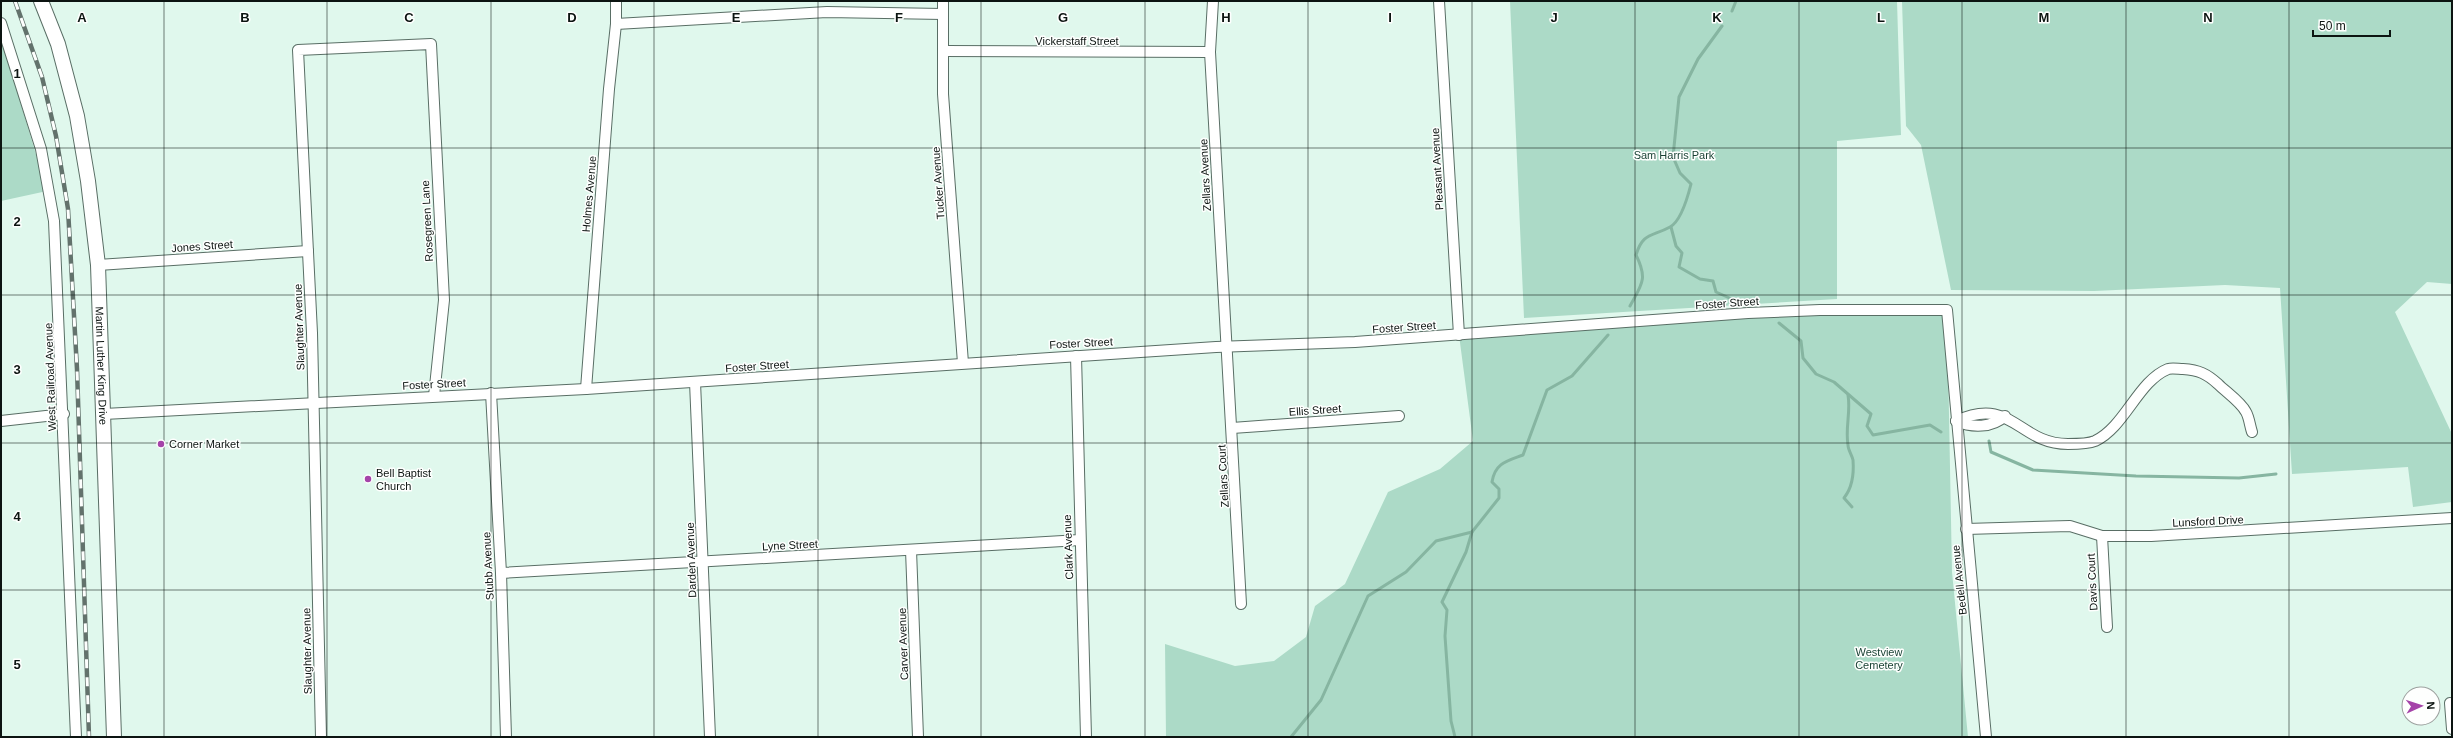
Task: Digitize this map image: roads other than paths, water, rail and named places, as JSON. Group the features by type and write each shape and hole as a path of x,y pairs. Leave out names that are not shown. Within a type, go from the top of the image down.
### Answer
{"main road":[{"name":"Martin Luther King Drive","path":"41,1 58,44 77,116 98,265 114,737"}],"street":[{"name":"Holmes Avenue","path":"586,389 608,89 616,24 616,1"},
{"name":"Tucker Avenue","path":"944,1 943,94 963,363"},
{"name":"Zellars Avenue","path":"1212,1 1210,52 1228,347"},
{"name":"Pleasant Avenue","path":"1439,1 1458,335"},
{"path":"616,24 827,12 943,14"},
{"name":"West Railroad Avenue","path":"1,23 41,149 49,185 54,220 64,414 76,737"},
{"name":"Slaughter Avenue","path":"321,737 308,251 298,50 431,44"},
{"name":"Rosegreen Lane","path":"431,44 444,300 434,396"},
{"name":"Vickerstaff Street","path":"943,51 1210,52"},
{"name":"Jones Street","path":"98,265 308,251"},
{"name":"Foster Street","path":"104,414 586,389 1076,356 1458,335 1748,313 1820,310 1947,310 1956,421"},
{"name":"Zellars Court","path":"1228,347 1241,604"},
{"name":"Clark Avenue","path":"1076,356 1086,737"},
{"path":"1956,421 1968,426 1998,423 2005,416 2036,438 2050,442 2068,444 2094,441 2107,434 2154,378 2169,369 2188,369 2205,372 2246,411 2252,432"},
{"name":"Darden Avenue","path":"695,382 704,561 710,737"},
{"name":"Stubb Avenue","path":"492,393 501,573 506,737"},
{"path":"1,421 64,414"},
{"name":"Ellis Street","path":"1232,428 1399,416"},
{"name":"Bedell Avenue","path":"1956,421 1986,737"},
{"name":"Lunsford Drive","path":"1966,529 2070,526 2102,536 2159,536 2452,518"},
{"name":"Davis Court","path":"2102,536 2106,627"},
{"name":"Lyne Street","path":"501,573 1080,540"},
{"name":"Carver Avenue","path":"911,550 918,737"},
{"path":"2450,703 2452,729"}],"waterway":[{"path":"1732,11 1736,1"},
{"path":"1630,306 1638,292 1643,276 1640,263 1636,255 1642,242 1649,236 1674,224 1681,214 1686,201 1691,184 1680,173 1673,157 1679,97 1698,59 1722,26"},
{"path":"1671,227 1676,246 1682,253 1679,267 1700,279 1713,281 1716,292 1734,300"},
{"path":"1779,323 1801,341 1803,358 1816,374 1834,382 1871,414 1867,426 1873,435 1930,425 1941,432"},
{"path":"1455,737 1451,721 1445,636 1447,610 1442,602 1466,552 1472,532 1499,498 1499,489 1492,482 1496,471 1503,464 1523,455 1547,390 1572,376 1608,335"},
{"path":"1848,395 1849,408 1847,439 1853,460 1853,470 1851,485 1844,498 1852,507"},
{"path":"1989,441 1991,452 2033,470 2136,476 2239,478 2276,474"},
{"path":"1291,737 1321,700 1368,596 1406,572 1436,541 1472,532"}],"railway":[{"path":"15,1 42,77 56,136 68,209 77,369 89,737"}],"place":[{"name":"Corner Market","path":"161,444"},
{"name":"Bell Baptist Church","path":"368,479"}],"park label":[{"name":"Sam Harris Park","path":"1674,155"},
{"name":"Westview Cemetery","path":"1879,658"}]}
